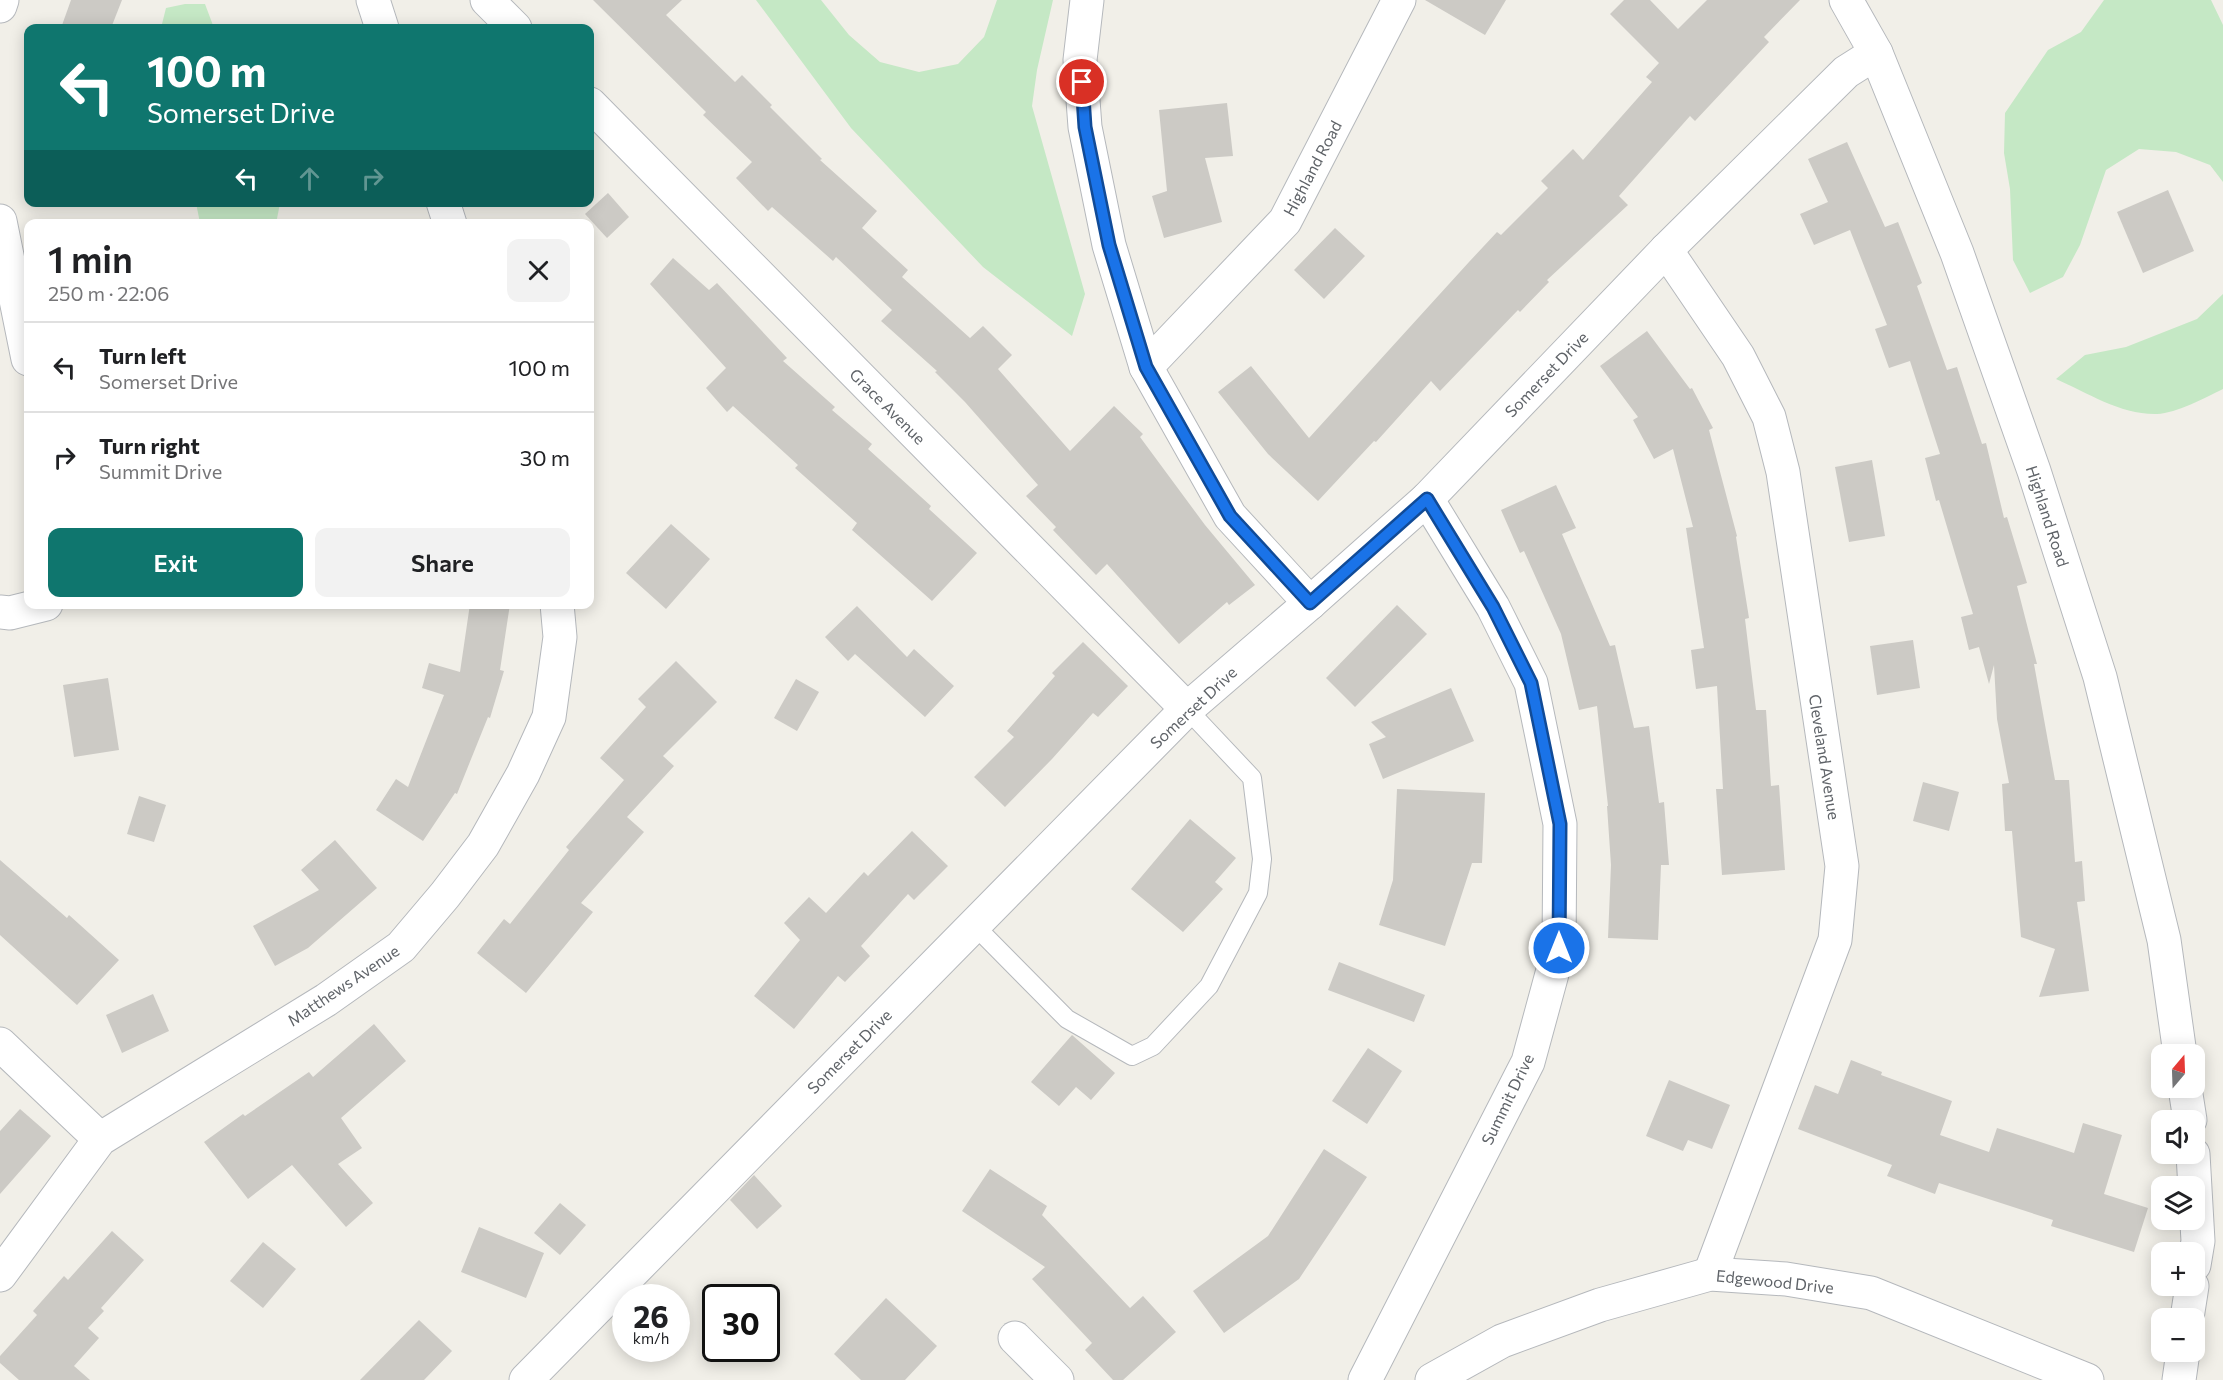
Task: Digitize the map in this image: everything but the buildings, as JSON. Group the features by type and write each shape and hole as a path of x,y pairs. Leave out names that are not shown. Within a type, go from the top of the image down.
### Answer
{"street":[{"path":"0,6 2,0"},
{"path":"374,0 381,24"},
{"path":"487,0 511,24"},
{"path":"1087,0 1080,60 1085,127 1109,245 1146,367 1230,516 1310,603"},
{"name":"Highland Road","path":"1146,367 1286,220 1399,0"},
{"name":"Highland Road","path":"1846,0 1876,53 1957,253 2034,471 2100,677 2164,940 2179,1044"},
{"name":"Somerset Drive","path":"526,1380 1187,709 1427,499 1666,250 1846,72 1876,53"},
{"name":"Grace Avenue","path":"594,108 1187,709"},
{"path":"0,221 24,339"},
{"name":"Cleveland Avenue","path":"1666,250 1738,356 1769,417 1783,472 1842,866 1835,940 1710,1274"},
{"name":"Summit Drive","path":"1365,1380 1528,1062 1559,948 1560,824 1531,683 1493,607 1427,499"},
{"path":"0,612 10,613 26,609"},
{"name":"Matthews Avenue","path":"0,1275 100,1138 326,1000 401,947 446,895 483,845 523,774 549,717 560,637 557,609"},
{"path":"0,1044 100,1138"},
{"path":"2194,1164 2198,1242"},
{"name":"Edgewood Drive","path":"1432,1380 1502,1341 1600,1305 1710,1274 1786,1279 1871,1293 2087,1380"},
{"path":"1015,1338 1057,1380"},
{"path":"2179,1380 2182,1362"}],"lane":[{"path":"974,925 1067,1019 1132,1056 1153,1046 1209,986 1258,893 1262,859 1252,778 1187,709"}],"green space":[{"path":"756,0 821,0 849,35 880,62 919,72 958,64 984,37 997,0 1053,0 1037,70 1032,106 1085,294 1072,336 983,267 851,128"},
{"path":"2104,0 2211,0 2223,25 2223,182 2210,165 2176,152 2139,149 2106,170 2080,245 2063,277 2030,293 2013,260 2010,189 2004,153 2005,113 2048,50 2081,32"},
{"path":"185,4 205,4 212,24 162,24 166,8"},
{"path":"197,207 279,207 277,219 199,219"},
{"path":"2223,294 2223,389 2173,411 2157,414 2118,407 2056,379 2085,355 2126,347 2197,319"}],"route":[{"path":"1082,82 1085,127 1109,245 1146,367 1230,516 1310,603 1427,499 1493,607 1531,683 1560,824 1559,948"}]}
